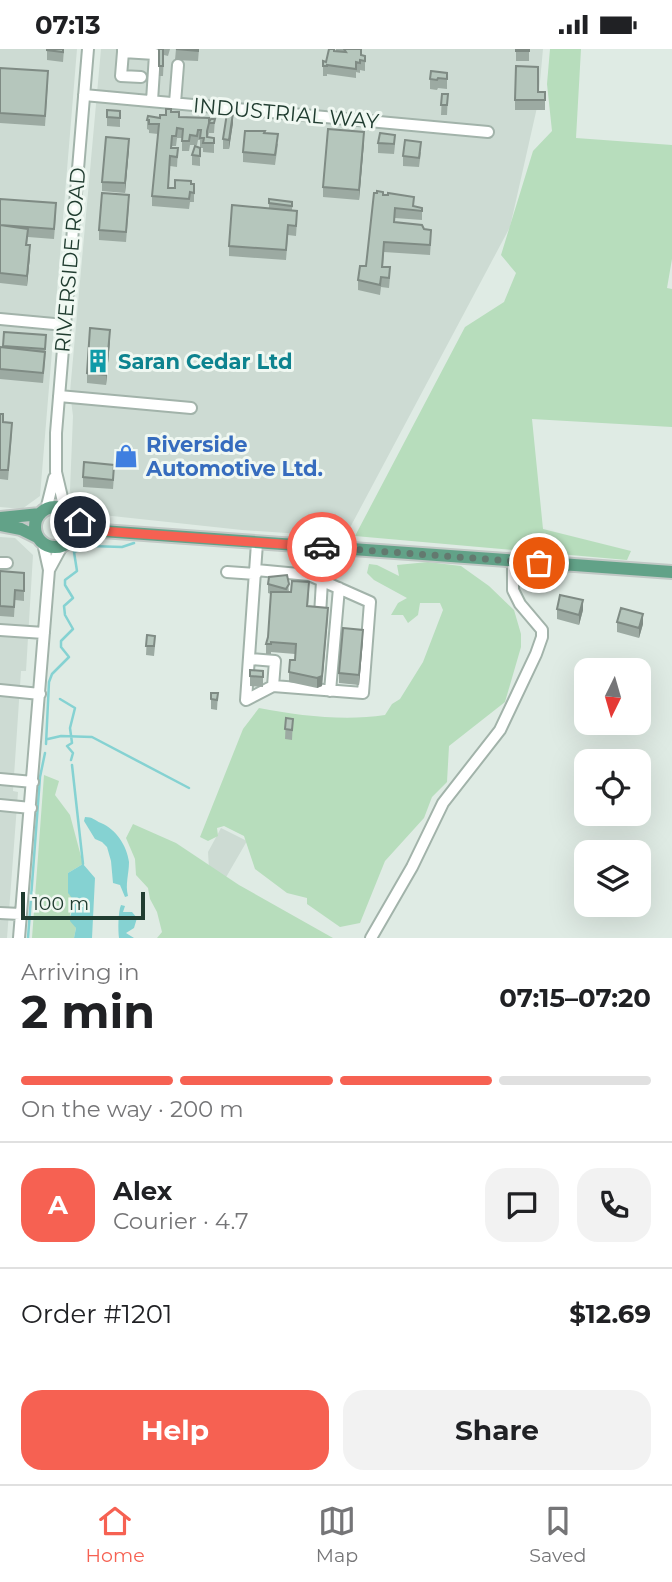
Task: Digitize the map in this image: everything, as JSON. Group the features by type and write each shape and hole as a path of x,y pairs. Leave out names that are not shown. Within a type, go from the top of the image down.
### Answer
{"main road":[{"path":"0,518 58,508 102,531"},
{"path":"40,540 35,525 43,512"},
{"path":"65,543 74,532 69,515"},
{"path":"0,525 21,530 48,546 102,531 672,572"}],"street":[{"name":"RIVERSIDE ROAD","path":"43,512 56,472 59,396 88,49"},
{"path":"141,77 121,76 123,50 155,54 152,101"},
{"path":"175,103 178,65"},
{"name":"INDUSTRIAL WAY","path":"84,95 488,132"},
{"path":"0,319 65,324"},
{"path":"59,396 191,408"},
{"name":"RIVERSIDE ROAD","path":"56,472 69,515"},
{"path":"19,938 49,570 40,540"},
{"path":"49,570 65,543"},
{"path":"227,572 256,572 309,575 370,602 363,694 273,686 246,700 250,659 256,572 257,543"},
{"path":"371,938 412,867 443,803 500,730 536,654 542,630 520,604 513,590 513,561"},
{"path":"307,589 309,575"},
{"path":"320,615 322,581"},
{"path":"330,691 339,589"},
{"path":"0,630 44,633"},
{"path":"250,659 275,661 273,686"},
{"path":"0,689 40,694"},
{"path":"0,779 33,782"},
{"path":"0,805 31,807"},
{"path":"0,913 20,914"}],"shaded area":[{"path":"0,49 77,49 40,496 22,509 0,507"},
{"path":"101,49 543,49 538,103 510,227 345,537 242,530 75,512 70,490 73,416 70,392"},
{"path":"0,537 15,538 33,555 26,671 21,671 13,791 18,792 7,938 0,938"},
{"path":"221,828 247,841 225,879 209,869 208,852"}],"green space":[{"path":"550,49 581,49 576,138 672,145 672,259 667,288 672,289 672,427 532,419 543,529 631,551 627,560 355,536 465,327 504,302 516,273 501,255 533,151 552,131 547,84"},
{"path":"428,562 461,566 489,586 514,610 521,634 521,647 505,702 449,746 447,782 432,797 424,818 385,861 360,923 340,927 307,904 307,898 287,893 255,869 244,836 224,826 217,828 218,836 208,841 200,837 243,729 259,708 322,717 370,717 385,715 392,704 400,699 423,662 443,610 440,603 420,603 418,615 408,623 403,615 391,615 398,603 407,598 374,580 367,573 369,564 399,576 397,565"},
{"path":"44,775 59,781 55,795 70,815 83,864 68,873 74,906 70,914 76,928 74,938 32,938"},
{"path":"133,824 176,843 239,885 333,938 157,938 162,932 157,912 148,888 136,875 135,859 126,838"}],"water":[{"path":"85,817 106,826 123,844 129,862 128,896 125,897 120,885 113,883 107,847 95,839 84,821"},
{"path":"83,864 95,878 92,938 74,938 76,928 70,921 73,903 68,893 68,873"},
{"path":"121,905 125,906 123,912 132,912 137,918 134,928 126,933 134,938 119,938"}],"building":[{"path":"63,49 63,52 47,50"},
{"path":"159,49 163,49 163,66 159,66"},
{"path":"329,49 346,52 344,49 361,49 365,61 356,62 356,69 323,66"},
{"path":"516,66 538,67 538,92 545,92 545,100 515,100"},
{"path":"0,68 48,71 45,116 0,113"},
{"path":"431,71 447,73 447,79 430,79"},
{"path":"442,94 448,94 447,105 441,105"},
{"path":"166,109 179,112 179,117 209,118 209,122 215,119 214,123 209,123 207,131 207,137 214,138 214,143 203,143 204,138 200,138 201,130 198,130 197,136 190,135 189,141 182,141 183,129 177,128 176,136 172,136 171,148 178,148 177,157 170,156 168,188 175,188 175,180 191,181 191,184 194,184 194,193 190,192 189,199 152,196 159,124 149,124 147,120 148,116 160,118 160,115 166,115"},
{"path":"107,110 120,111 120,118 107,117"},
{"path":"227,113 233,113 229,140 223,139"},
{"path":"328,129 364,132 359,190 323,187"},
{"path":"245,131 278,134 275,155 243,152"},
{"path":"380,133 395,135 394,144 378,143"},
{"path":"106,137 129,139 125,183 102,182"},
{"path":"405,140 421,142 419,158 403,156"},
{"path":"195,146 200,148 200,156 192,155"},
{"path":"383,192 383,195 388,193 414,197 413,206 422,208 422,211 395,208 394,222 422,225 424,229 431,230 430,245 384,242 382,267 390,267 389,278 381,277 380,285 358,280 360,266 366,266 374,193"},
{"path":"102,193 129,195 126,232 99,230"},
{"path":"0,199 56,203 54,229 0,225"},
{"path":"269,199 292,202 292,206 269,203"},
{"path":"232,205 297,211 296,226 288,225 286,250 229,246"},
{"path":"0,225 28,229 26,245 30,245 27,276 0,273"},
{"name":"Saran Cedar Ltd","path":"90,328 110,330 106,375 87,373"},
{"path":"4,332 46,335 45,349 3,346"},
{"path":"0,347 45,352 43,373 0,369"},
{"path":"0,414 3,414 3,422 12,423 8,470 0,470"},
{"path":"84,462 114,465 113,480 83,477"},
{"path":"0,571 24,573 24,591 15,590 14,607 0,606"},
{"path":"287,575 289,584 286,589 268,584 269,577"},
{"path":"292,581 309,582 307,606 328,608 322,676 317,678 289,672 290,660 295,660 296,644 266,644 271,592 291,592"},
{"path":"560,595 583,600 579,615 557,609"},
{"path":"621,608 643,614 639,628 617,622"},
{"path":"343,628 363,630 359,675 339,673"},
{"path":"147,635 155,636 154,646 146,646"},
{"path":"250,670 263,671 263,677 250,676"},
{"path":"211,693 218,693 217,700 211,699"},
{"path":"286,718 293,719 292,730 285,729"}],"waterway":[{"path":"46,744 49,682 52,674 69,657 61,647 61,641 73,629 65,615 64,606 73,598 65,580 77,571 74,552 90,546 122,547 134,543"},
{"path":"60,699 75,708 70,728 72,743 67,746 73,753 71,760"},
{"path":"48,739 61,736 92,737 189,788"},
{"path":"28,938 40,777 45,753"},
{"path":"72,765 83,864"}],"way so far":[{"path":"322,547 539,563"}],"place":[{"name":"Saran Cedar Ltd","path":"98,361"},
{"name":"Riverside Automotive Ltd.","path":"126,456"}],"route":[{"path":"80,522 102,531 322,547"}]}
